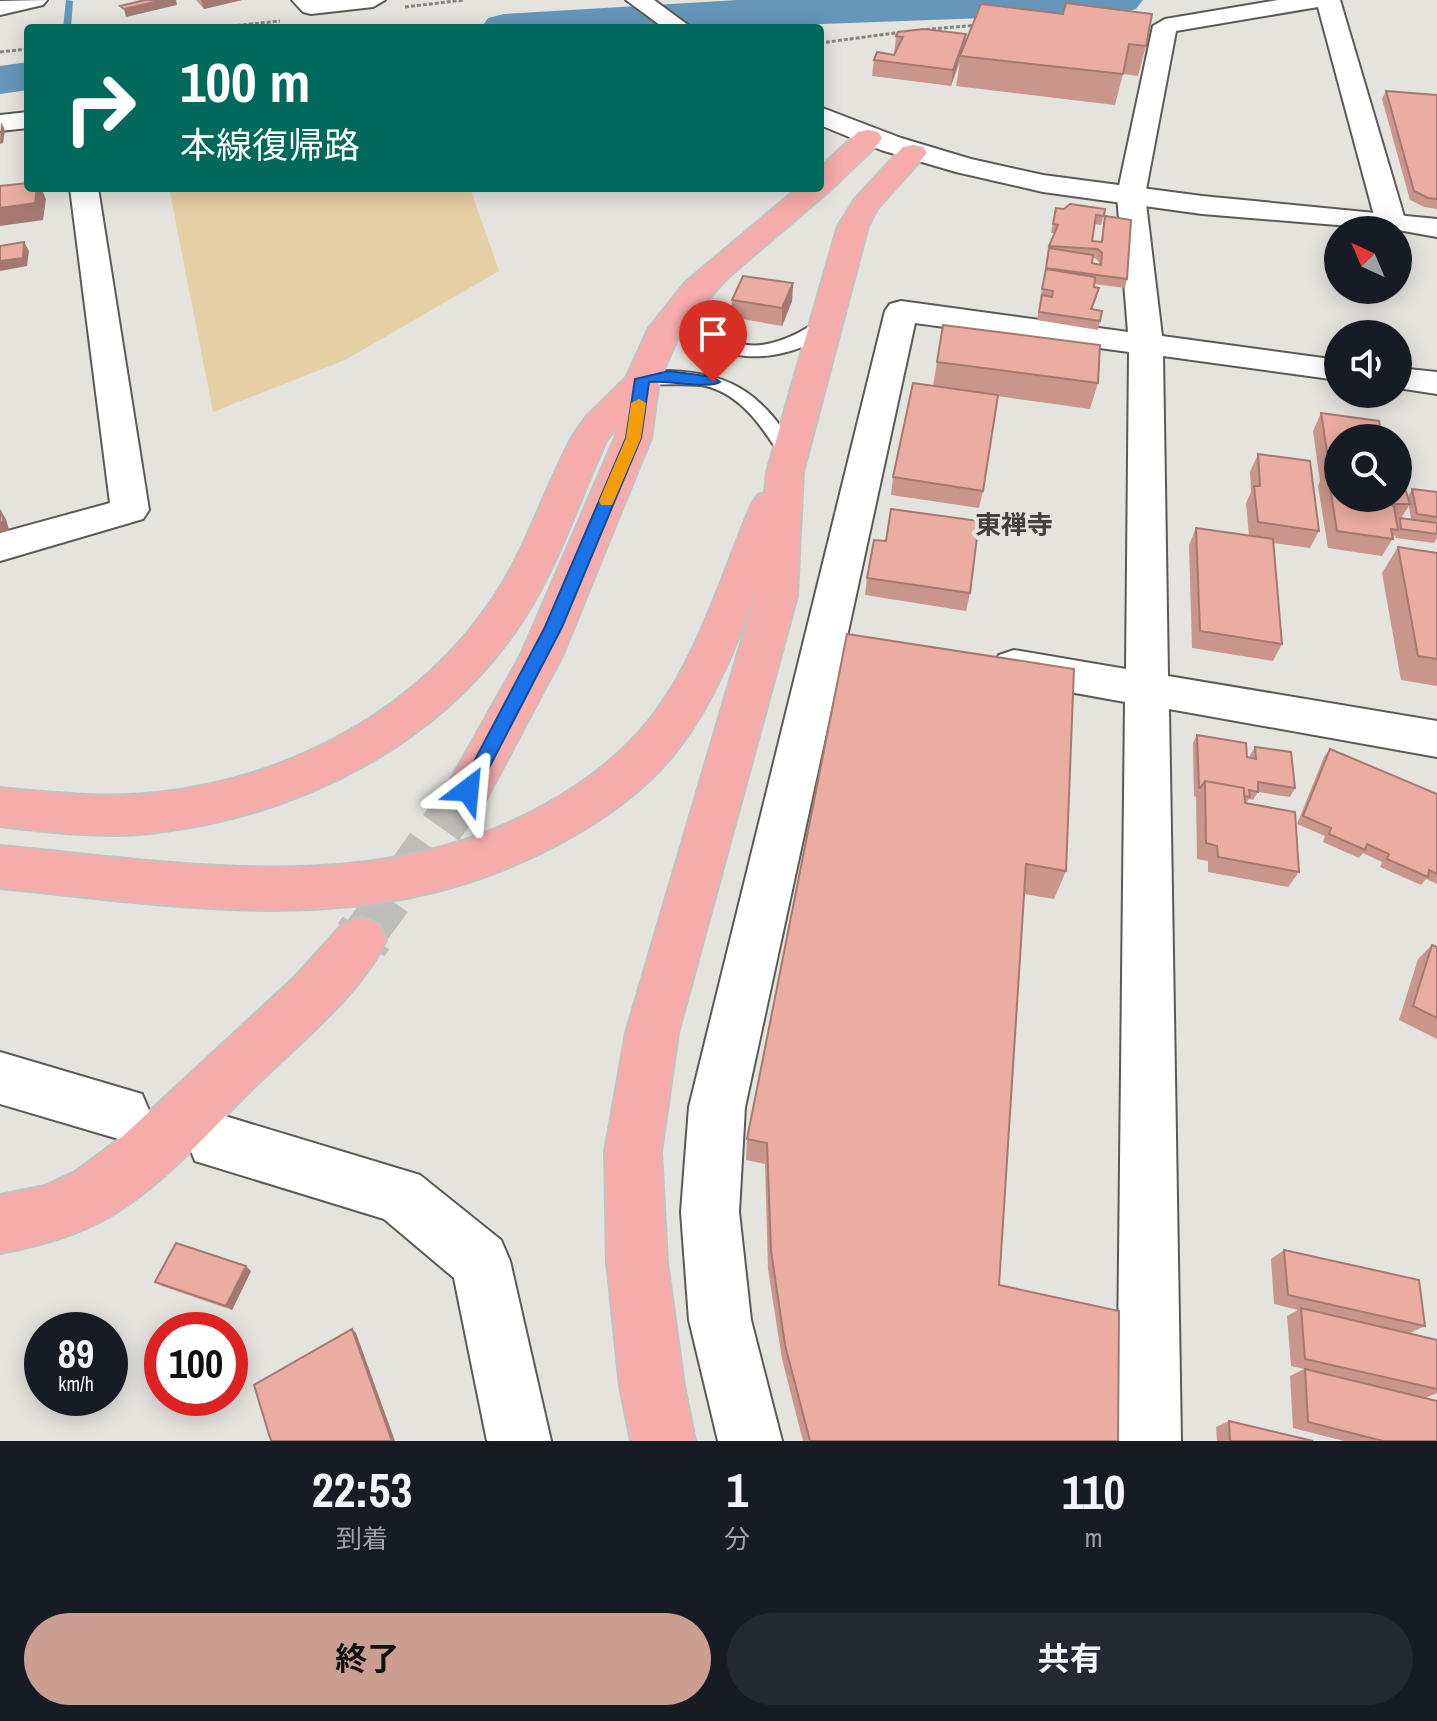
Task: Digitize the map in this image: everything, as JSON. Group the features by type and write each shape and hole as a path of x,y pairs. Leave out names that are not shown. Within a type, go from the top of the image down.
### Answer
{"highway":[{"path":"824,180 868,138"},
{"path":"0,867 258,888 362,886 425,875 491,855 558,822 617,782 664,733 697,679 787,462 853,226 865,205 913,153"},
{"path":"468,790 547,642 633,438 642,379 666,327 687,301 810,192"},
{"path":"0,807 84,815 156,813 223,802 287,782 342,757 394,726 440,690 481,649 511,604 594,431 642,379"},
{"path":"663,1441 652,1386 637,1262 633,1152 652,1033 777,596 787,462"},
{"path":"0,1224 50,1214 95,1192 142,1157 312,995 361,940"}],"street":[{"path":"0,8 35,0"},
{"path":"304,0 311,7 373,0"},
{"path":"638,0 674,24"},
{"path":"1149,1441 1146,346 1131,195 1165,26 1320,0"},
{"path":"1328,0 1389,216"},
{"path":"824,117 868,138 913,153 989,171 1131,195 1326,216"},
{"path":"0,123 24,120"},
{"path":"0,547 130,510 85,192"},
{"path":"1412,225 1437,228"},
{"path":"750,1441 720,1320 710,1212 717,1107 844,635 901,311 1324,368"},
{"path":"1412,380 1437,383"},
{"path":"980,660 1437,739"},
{"path":"0,1078 122,1113"},
{"path":"215,1141 400,1195 480,1261 519,1441"}],"lane":[{"path":"687,301 698,325 713,337 751,351 775,351 798,343 827,324"},
{"path":"642,379 693,377 734,390 768,418 787,462"}],"path":[{"path":"824,43 991,24"},
{"path":"0,52 24,49"}],"shaded area":[{"path":"170,192 471,192 499,271 345,360 213,412"}],"building":[{"path":"145,0 163,0 124,9 120,6"},
{"path":"1066,3 1152,14 1146,46 1129,44 1123,74 960,56 981,4 1063,14"},
{"path":"924,29 966,34 953,70 874,60 877,52 894,55 903,37 896,36 898,32"},
{"path":"1386,91 1437,95 1437,199 1414,191"},
{"path":"24,183 24,192 36,192 35,203 0,208 0,186"},
{"path":"1070,204 1105,209 1104,216 1096,215 1092,241 1102,242 1105,216 1131,220 1127,279 1046,268 1049,248 1093,255 1092,263 1101,265 1102,253 1098,249 1049,246 1058,225 1053,224 1056,208 1064,209"},
{"path":"24,242 23,258 0,261 0,246"},
{"path":"1046,269 1095,277 1094,287 1099,288 1091,309 1102,311 1100,321 1039,312 1042,295 1052,297 1053,291 1042,289"},
{"path":"743,276 793,283 782,308 732,300"},
{"path":"943,325 1100,345 1098,383 937,362"},
{"path":"913,383 998,395 983,491 893,477"},
{"path":"1321,413 1379,421 1380,424 1324,424 1324,432"},
{"path":"1258,454 1310,461 1319,531 1258,522 1254,486 1260,486"},
{"path":"1412,489 1437,492 1437,517 1417,514"},
{"path":"891,509 979,521 970,593 867,578 874,540 886,541"},
{"path":"1334,512 1395,512 1398,530 1391,529 1393,539 1337,531"},
{"path":"1400,518 1437,523 1437,534 1401,529"},
{"path":"1196,528 1273,539 1282,644 1200,631"},
{"path":"1398,547 1437,553 1437,659 1418,656"},
{"path":"847,634 1074,669 1066,871 1026,864 999,1285 1119,1311 1118,1441 810,1441 785,1345 771,1251 767,1143 747,1139"},
{"path":"1197,735 1246,743 1247,757 1256,759 1255,747 1291,752 1295,788 1258,782 1258,792 1249,790 1250,797 1244,796 1244,788 1205,781 1199,788"},
{"path":"1330,749 1437,794 1437,874 1429,870 1428,877 1387,859 1389,854 1367,844 1365,850 1329,834 1331,828 1303,816"},
{"path":"1205,781 1244,788 1245,803 1295,812 1299,872 1218,857 1217,846 1206,843"},
{"path":"1432,945 1437,947 1437,1018 1413,1006"},
{"path":"176,1243 246,1266 226,1306 155,1282"},
{"path":"1284,1250 1419,1280 1425,1326 1288,1295"},
{"path":"1301,1308 1437,1340 1437,1389 1305,1359"},
{"path":"352,1329 392,1441 271,1441 254,1385"},
{"path":"1305,1369 1437,1401 1437,1441 1383,1441 1308,1422"},
{"path":"1229,1421 1313,1441 1230,1441"}],"waterway":[{"path":"568,24 758,12 1121,0"},
{"path":"67,24 69,1"},
{"path":"0,80 24,77"}],"tunnel":[{"path":"364,935 468,790"},
{"path":"361,940 366,933"}],"slow traffic":[{"path":"606,501 633,438 639,403"}],"district":[{"name":"東禅寺","path":"1014,525"}],"route":[{"path":"468,790 541,656 633,438 642,379 669,375 713,382"}]}
